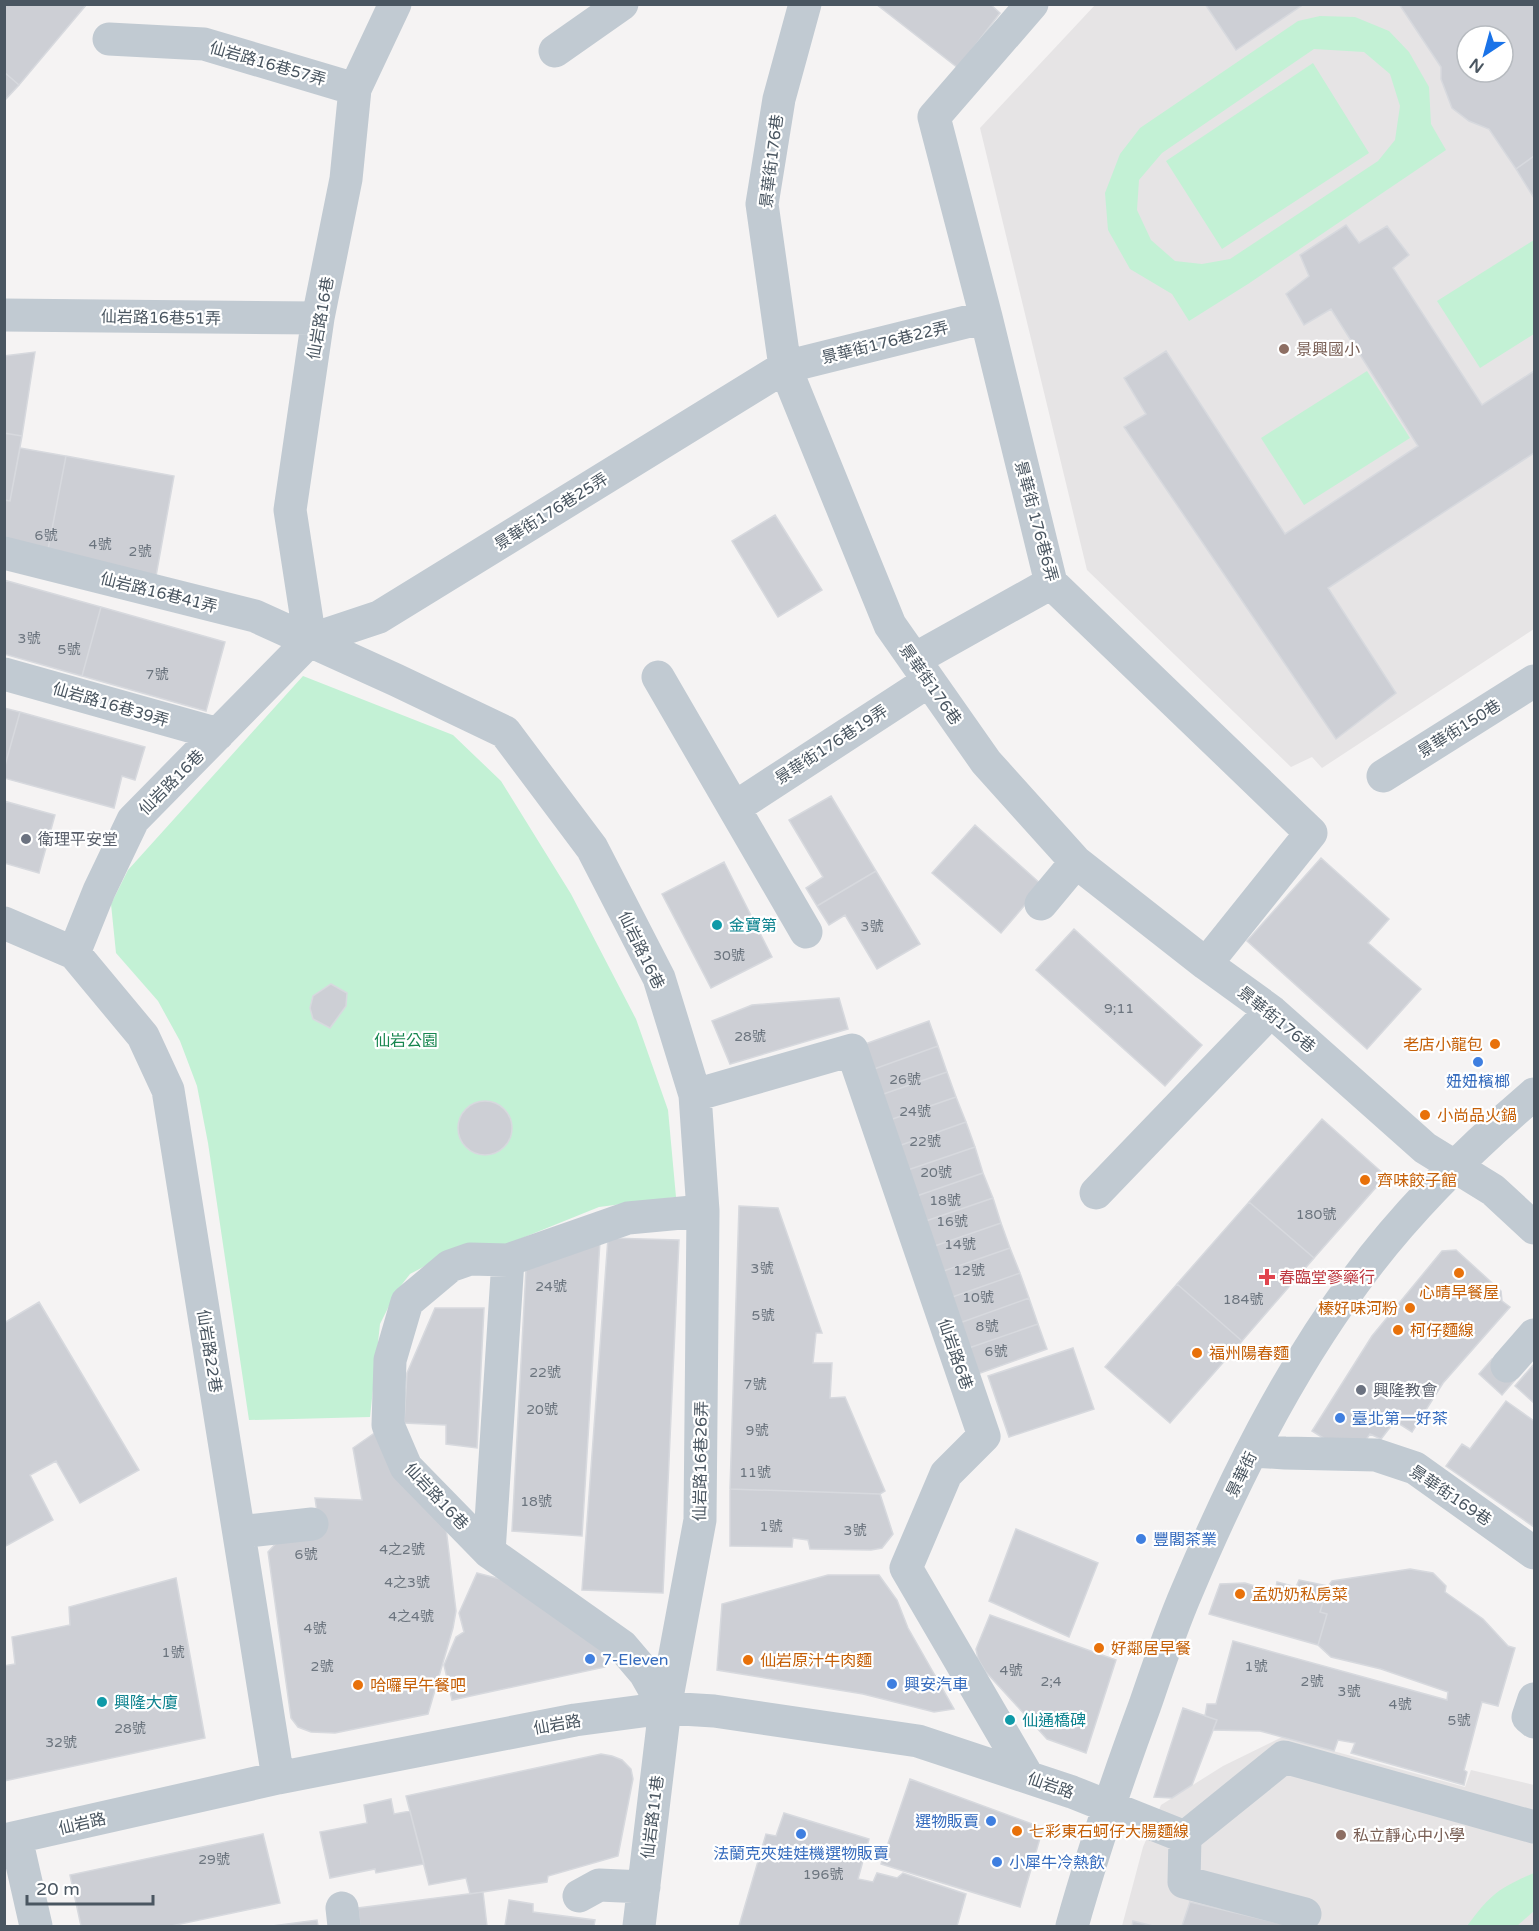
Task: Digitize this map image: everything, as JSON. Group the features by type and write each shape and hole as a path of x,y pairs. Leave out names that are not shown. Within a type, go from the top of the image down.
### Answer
{"street":[{"name":"仙岩路16巷","path":"310,640 290,510 318,318 346,179 355,89 395,4"},
{"path":"555,51 622,4"},
{"name":"景華街176巷","path":"805,4 779,99 762,204 785,367 890,625 986,762 1076,862 1206,964 1271,1011 1425,1148 1493,1190 1534,1228"},
{"name":"景華街 176巷6弄","path":"1024,7 933,117 986,317 1051,583 1311,833 1206,964"},
{"name":"仙岩路16巷57弄","path":"109,39 204,44 355,89"},
{"name":"仙岩路16巷51弄","path":"4,315 318,318"},
{"name":"景華街176巷22弄","path":"785,367 986,317"},
{"name":"景華街176巷25弄","path":"310,640 379,617 785,367"},
{"name":"仙岩路16巷41弄","path":"4,553 255,616 310,640"},
{"name":"景華街176巷19弄","path":"734,808 922,670 1051,583"},
{"name":"仙岩路16巷","path":"74,952 99,891 133,820 310,640"},
{"name":"仙岩路16巷","path":"310,640 505,732 592,848 659,978 695,1095 703,1210 627,1218 508,1260 470,1259 450,1266 407,1302 390,1360 388,1425 406,1467 489,1552 622,1646 645,1674 665,1708"},
{"name":"仙岩路16巷39弄","path":"4,674 218,734"},
{"path":"658,677 806,932"},
{"name":"景華街150巷","path":"1383,776 1534,681"},
{"path":"1041,904 1076,862"},
{"path":"4,922 74,952"},
{"name":"仙岩路22巷","path":"74,952 143,1036 168,1090 278,1778"},
{"path":"1096,1193 1271,1011"},
{"name":"仙岩路6巷","path":"695,1095 852,1050 984,1436 946,1474 906,1568 1028,1777"},
{"name":"景華街","path":"1072,1926 1108,1807 1186,1591 1252,1451 1286,1387 1316,1336 1377,1253 1494,1128 1534,1094"},
{"name":"仙岩路16巷26弄","path":"665,1708 700,1520 703,1210"},
{"name":"仙岩路16巷","path":"489,1552 508,1260"},
{"path":"1507,1366 1534,1335"},
{"name":"景華街169巷","path":"1252,1451 1285,1454 1376,1455 1415,1468 1534,1553"},
{"path":"239,1532 312,1524"},
{"path":"1534,1700 1528,1717 1534,1722"},
{"name":"仙岩路","path":"10,1839 278,1778 575,1720 665,1708 714,1711 918,1742 1028,1777 1185,1837"},
{"name":"仙岩路11巷","path":"639,1926 665,1708"},
{"path":"1305,1914 1184,1882 1185,1837 1284,1757 1534,1827"},
{"path":"10,1839 36,1926"},
{"path":"579,1896 598,1885 644,1887"}],"shaded area":[{"name":"景興國小","path":"1095,5 1534,5 1534,629 1322,768 1312,757 1291,767 1087,570 980,128"},
{"name":"私立靜心中小學","path":"1282,1737 1465,1787 1471,1770 1534,1785 1534,1926 1122,1926 1143,1847 1161,1805 1223,1766"}],"green space":[{"path":"1320,16 1355,17 1389,31 1409,52 1429,87 1431,124 1446,150 1248,284 1189,321 1172,294 1130,269 1108,230 1105,193 1120,154 1140,128 1298,21","holes":["1314,49 1364,52 1390,74 1400,106 1395,140 1378,161 1230,259 1202,264 1175,261 1151,240 1137,210 1139,180 1162,153"]},
{"path":"1313,63 1369,153 1222,249 1166,161"},
{"path":"1534,240 1534,334 1480,368 1437,301"},
{"path":"1367,371 1410,438 1304,505 1261,438"},
{"name":"仙岩公園","path":"303,676 453,735 501,781 571,894 636,1019 668,1110 676,1197 599,1207 500,1247 457,1249 410,1274 396,1292 380,1324 370,1417 249,1420 208,1143 197,1086 180,1041 158,1001 116,953 111,904 128,870"},
{"path":"1534,1873 1534,1911 1517,1926 1467,1926 1482,1907 1503,1888"}],"building":[{"path":"4,4 87,4 19,85 4,72"},
{"path":"876,4 990,4 1000,13 958,68"},
{"path":"1205,4 1304,4 1236,50"},
{"path":"1399,4 1534,4 1534,156 1516,169 1489,129 1469,121 1452,108 1441,79 1441,67"},
{"path":"4,72 19,85 4,101"},
{"path":"1534,156 1534,198 1516,169"},
{"path":"1346,225 1359,243 1387,226 1409,255 1393,268 1482,405 1534,371 1534,453 1328,588 1396,693 1336,739 1124,427 1146,414 1124,378 1166,351 1285,534 1418,446 1331,309 1304,325 1286,294 1309,276 1300,255"},
{"path":"35,352 22,436 4,433 4,356"},
{"path":"4,433 22,436 10,501 4,500"},
{"path":"20,448 66,456 47,555 4,547 4,500 10,501"},
{"path":"66,456 174,476 156,576 47,555"},
{"path":"775,515 822,590 778,617 732,541"},
{"path":"4,580 101,607 82,676 4,654"},
{"path":"101,607 225,642 206,711 82,676"},
{"path":"4,708 20,712 4,769"},
{"path":"20,712 145,747 135,780 122,776 114,808 4,778 4,769"},
{"path":"831,796 876,871 817,906 806,888 823,877 789,820"},
{"name":"衛理平安堂","path":"4,801 55,815 39,873 4,863"},
{"path":"975,825 1042,885 1001,933 932,873"},
{"path":"1321,858 1389,919 1368,943 1421,989 1367,1049 1247,941"},
{"name":"金寶第","path":"724,862 772,957 711,988 662,894"},
{"path":"876,871 920,944 877,969 845,915 829,925 817,906"},
{"path":"1074,929 1202,1045 1165,1086 1036,970"},
{"path":"331,984 347,993 346,1006 330,1028 313,1019 310,1008 313,996"},
{"path":"839,998 848,1029 730,1064 712,1021 752,1005"},
{"path":"929,1021 938,1046 863,1073 854,1048"},
{"path":"938,1046 947,1072 872,1098 863,1073"},
{"path":"947,1072 956,1097 881,1123 872,1098"},
{"path":"956,1097 966,1122 890,1149 881,1123"},
{"path":"480,1101 490,1101 500,1105 508,1113 512,1128 508,1143 500,1151 490,1155 480,1155 470,1151 462,1143 458,1133 458,1123 462,1113 470,1105"},
{"path":"1322,1119 1386,1176 1314,1258 1249,1202"},
{"path":"966,1122 975,1147 899,1173 890,1149"},
{"path":"975,1147 983,1173 908,1199 899,1173"},
{"path":"983,1173 993,1198 917,1224 908,1199"},
{"path":"993,1198 1001,1223 926,1249 917,1224"},
{"path":"1249,1202 1314,1258 1242,1341 1177,1284"},
{"path":"739,1206 778,1208 822,1333 816,1333 813,1363 832,1363 830,1398 845,1397 885,1491 880,1494 730,1489"},
{"path":"1001,1223 1010,1248 935,1274 926,1249"},
{"path":"608,1238 679,1240 663,1593 582,1590"},
{"path":"600,1241 582,1536 512,1531 526,1269"},
{"path":"1010,1248 1020,1273 944,1300 935,1274"},
{"path":"1456,1250 1501,1291 1502,1301 1510,1307 1443,1383 1412,1432 1395,1421 1381,1439 1370,1434 1363,1444 1328,1441 1312,1431 1372,1336 1442,1251"},
{"path":"1020,1273 1029,1298 954,1325 944,1300"},
{"path":"1177,1284 1242,1341 1170,1423 1105,1367"},
{"path":"1029,1298 1038,1324 963,1350 954,1325"},
{"path":"39,1302 139,1470 80,1503 56,1461 30,1475 53,1520 4,1547 4,1323"},
{"path":"435,1308 484,1308 477,1448 446,1444 446,1425 404,1423 407,1373"},
{"path":"1038,1324 1047,1349 972,1376 963,1350"},
{"path":"1073,1348 1094,1409 1009,1437 988,1376"},
{"path":"1492,1359 1515,1380 1502,1395 1479,1374"},
{"path":"1534,1364 1534,1403 1515,1386"},
{"path":"1506,1401 1534,1421 1534,1527 1446,1466 1462,1444 1470,1449"},
{"path":"376,1432 446,1528 456,1611 453,1628 428,1714 335,1733 311,1732 298,1727 291,1718 268,1552 278,1541 320,1533 315,1498 362,1500 353,1448"},
{"path":"730,1489 880,1494 893,1534 882,1548 871,1550 810,1549 808,1540 793,1538 792,1547 730,1546"},
{"path":"1016,1529 1098,1563 1069,1637 989,1601"},
{"path":"1410,1569 1433,1573 1446,1586 1445,1592 1483,1619 1508,1646 1515,1648 1498,1706 1482,1702 1464,1770 1467,1772 1464,1785 1351,1753 1355,1743 1338,1740 1334,1751 1260,1731 1213,1730 1217,1720 1205,1716 1207,1704 1216,1704 1233,1641 1447,1700 1448,1692 1381,1669 1331,1657 1318,1645 1327,1614 1320,1612 1328,1586 1332,1581"},
{"path":"477,1573 504,1580 600,1643 605,1667 452,1700 444,1665 456,1637 464,1632 459,1613"},
{"path":"828,1575 879,1575 897,1600 908,1628 954,1709 934,1712 863,1694 717,1670 722,1604"},
{"name":"興隆大廈","path":"176,1578 205,1738 4,1781 4,1666 15,1664 12,1637 70,1625 69,1607"},
{"path":"1299,1580 1328,1586 1320,1612 1327,1614 1318,1645 1209,1614 1220,1584 1245,1583 1275,1592 1277,1582 1296,1587"},
{"path":"990,1615 1116,1660 1086,1753 1047,1739 985,1671 978,1659 976,1649"},
{"path":"1183,1708 1217,1720 1192,1785 1172,1798 1154,1797"},
{"path":"601,1754 622,1760 631,1769 633,1779 618,1856 548,1876 547,1882 470,1894 466,1878 429,1885 406,1796"},
{"path":"910,1779 1043,1828 1020,1907 881,1864"},
{"path":"391,1799 394,1814 410,1811 424,1864 376,1873 375,1869 330,1878 320,1832 367,1823 364,1805"},
{"path":"784,1813 869,1839 858,1879 873,1882 877,1873 897,1878 903,1873 966,1894 957,1926 739,1926 766,1834 776,1836"},
{"path":"263,1834 280,1903 171,1926 81,1926 70,1875"},
{"path":"483,1892 487,1926 360,1926 358,1908"},
{"path":"509,1900 533,1904 533,1912 595,1920 594,1926 505,1926"},
{"path":"1190,1902 1291,1926 1182,1926"},
{"path":"317,1920 318,1926 272,1926"},
{"path":"1133,1921 1153,1926 1132,1926"}],"place":[{"name":"景興國小","path":"1284,349"},
{"name":"衛理平安堂","path":"26,839"},
{"name":"金寶第","path":"717,925"},
{"name":"老店小龍包","path":"1495,1044"},
{"name":"妞妞檳榔","path":"1478,1062"},
{"name":"小尚品火鍋","path":"1425,1115"},
{"name":"齊味餃子館","path":"1365,1180"},
{"name":"心晴早餐屋","path":"1459,1273"},
{"name":"春臨堂蔘藥行","path":"1267,1277"},
{"name":"榛好味河粉","path":"1410,1308"},
{"name":"柯仔麵線","path":"1398,1330"},
{"name":"福州陽春麵","path":"1197,1353"},
{"name":"興隆教會","path":"1361,1390"},
{"name":"臺北第一好茶","path":"1340,1418"},
{"name":"豐閣茶業","path":"1141,1539"},
{"name":"孟奶奶私房菜","path":"1240,1594"},
{"name":"好鄰居早餐","path":"1099,1648"},
{"name":"7-Eleven","path":"590,1659"},
{"name":"仙岩原汁牛肉麵","path":"748,1660"},
{"name":"興安汽車","path":"892,1684"},
{"name":"哈囉早午餐吧","path":"358,1685"},
{"name":"興隆大廈","path":"102,1702"},
{"name":"仙通橋碑","path":"1010,1720"},
{"name":"選物販賣","path":"991,1821"},
{"name":"七彩東石蚵仔大腸麵線","path":"1017,1831"},
{"name":"法蘭克夾娃娃機選物販賣","path":"801,1834"},
{"name":"私立靜心中小學","path":"1341,1835"},
{"name":"小犀牛冷熱飲","path":"997,1862"}]}
